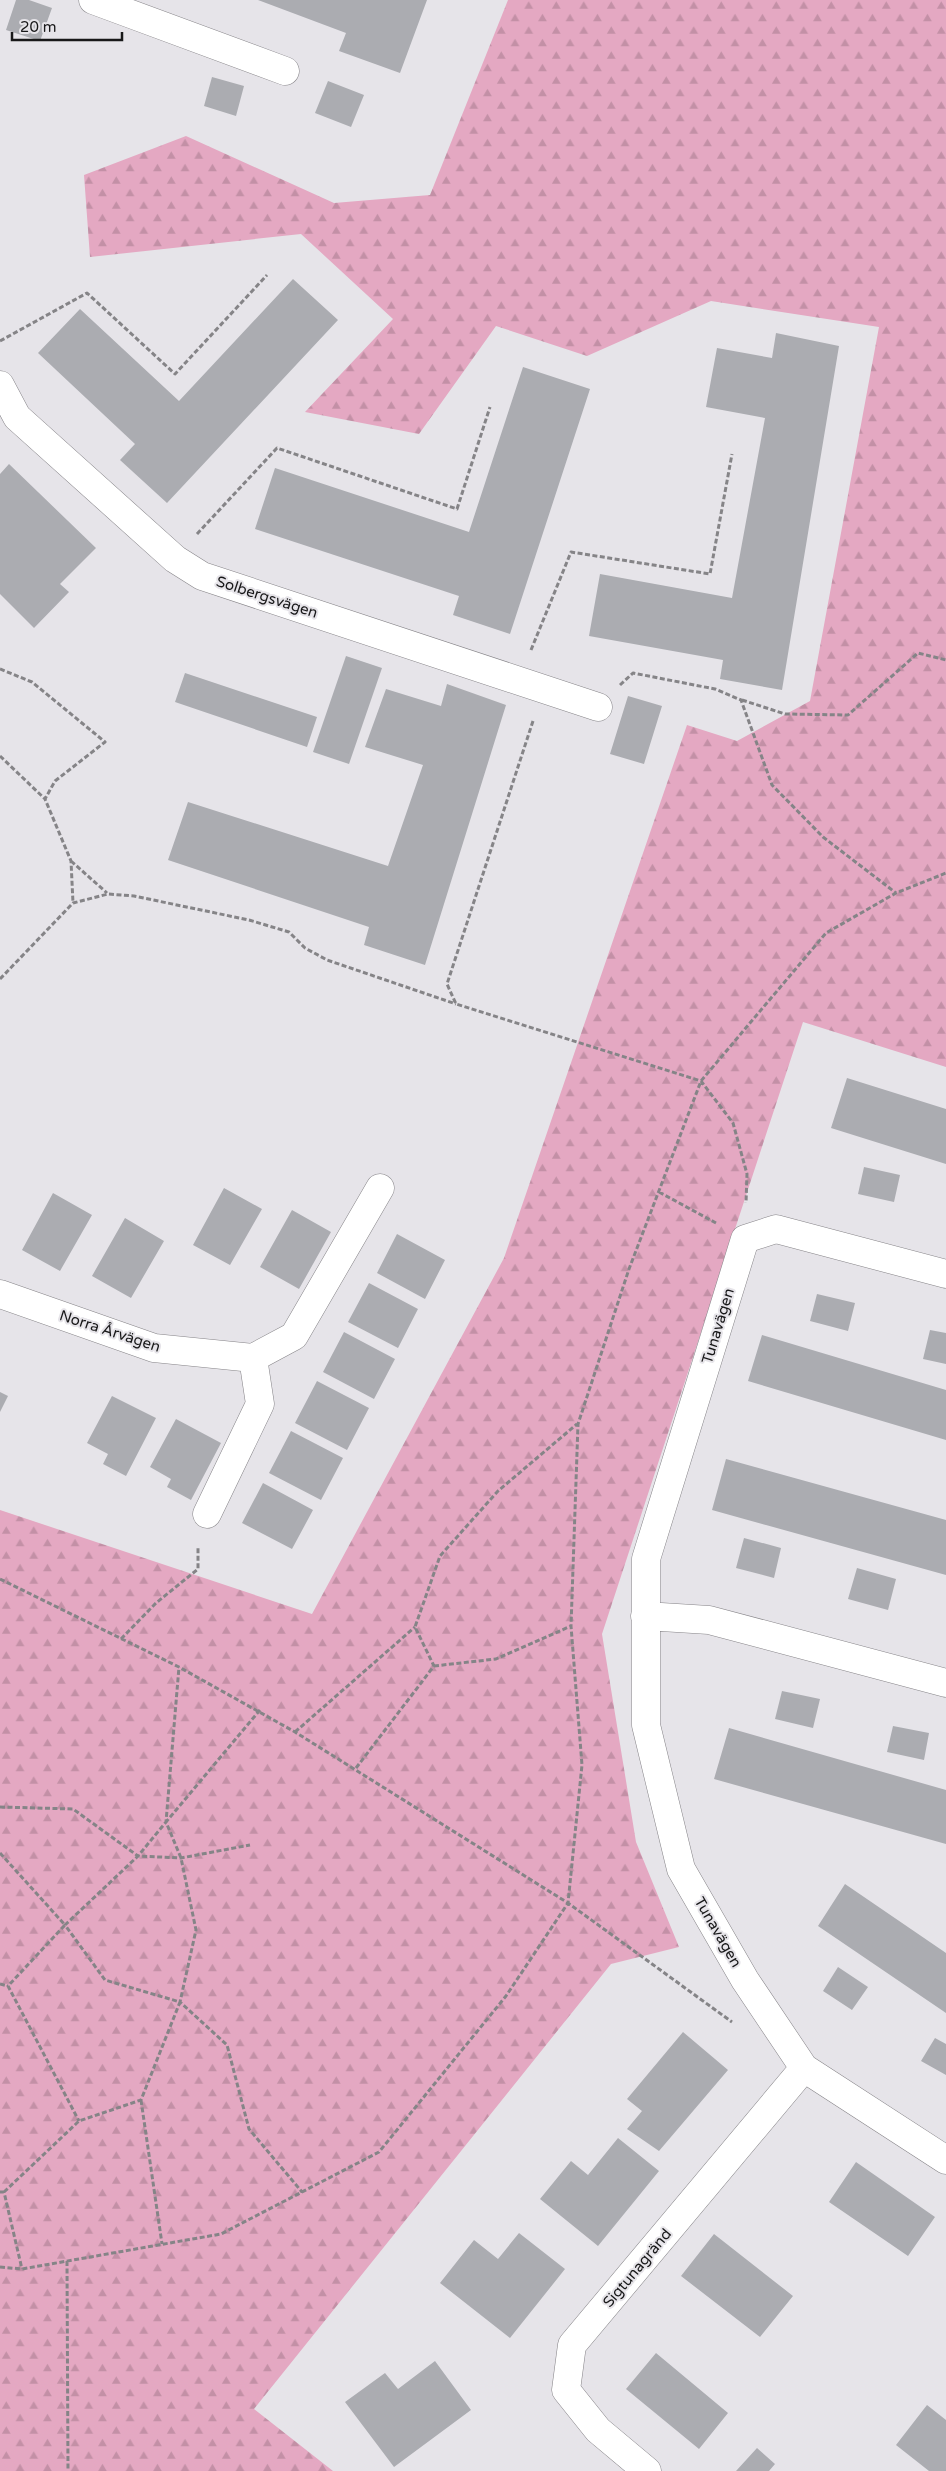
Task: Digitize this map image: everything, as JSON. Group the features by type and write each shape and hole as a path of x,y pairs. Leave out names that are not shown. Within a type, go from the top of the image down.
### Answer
{"street":[{"path":"93,0 285,71"},
{"name":"Solbergsvägen","path":"0,385 17,417 175,559 202,576 598,707"},
{"path":"207,1514 260,1404 253,1358 294,1336 380,1188"},
{"path":"745,1239 776,1228 946,1274"},
{"name":"Tunavägen","path":"745,1239 646,1558 646,1725 681,1869 745,1980 804,2068 946,2160"},
{"name":"Norra Årvägen","path":"0,1294 154,1348 253,1358"},
{"path":"645,1616 709,1620 946,1683"},
{"name":"Sigtunagränd","path":"647,2471 598,2430 566,2390 572,2345 804,2068"}],"path":[{"path":"0,341 87,293 175,374 267,275"},
{"path":"175,559 277,448 457,509 490,407"},
{"path":"456,1004 447,984 531,685 571,552 710,574 732,454"},
{"path":"598,707 632,673 715,689 784,714 848,716 918,653 946,660"},
{"path":"0,669 32,682 105,742 54,781 45,799"},
{"path":"741,700 772,785 823,838 896,893"},
{"path":"0,756 45,799 71,861 73,903"},
{"path":"71,861 108,894"},
{"path":"0,2266 22,2269 221,2234 379,2152 506,1996 568,1903 582,1765 571,1626 578,1424 629,1269 701,1081 826,933 896,893 946,873"},
{"path":"0,979 73,903 108,894 134,896 249,920 289,932 306,948 327,960 456,1004 701,1081 733,1123 736,1131 747,1174 745,1239 659,1192"},
{"path":"295,1732 415,1627 440,1556 498,1491 578,1424"},
{"path":"120,1640 156,1603 198,1569 198,1535 207,1514"},
{"path":"0,1580 178,1667 260,1710 356,1768 568,1903 734,2023"},
{"path":"356,1768 434,1666 496,1659 571,1626"},
{"path":"415,1627 434,1666"},
{"path":"162,2244 141,2100 180,2002 196,1930 181,1858 166,1822 178,1667"},
{"path":"8,1986 65,1925 138,1856 260,1710"},
{"path":"0,1807 73,1809 138,1856 181,1858 250,1845"},
{"path":"0,1853 65,1925 105,1980 180,2002 227,2045 249,2129 302,2192"},
{"path":"0,1984 8,1986 79,2120"},
{"path":"22,2269 2,2192 79,2120 141,2100"},
{"path":"66,2262 68,2471"}],"green space":[{"path":"508,0 946,0 946,1067 803,1022 602,1634 636,1842 679,1947 611,1964 254,2409 333,2471 0,2471 0,1510 312,1614 504,1258 687,725 737,741 810,701 879,327 711,301 587,356 496,326 419,434 305,412 393,319 301,234 90,257 84,175 186,136 334,203 430,195"}],"building":[{"path":"16,0 29,0 52,8 40,41 6,30"},
{"path":"258,0 427,0 400,73 339,51 346,33"},
{"path":"212,77 244,86 236,116 204,106"},
{"path":"328,81 364,95 351,127 315,113"},
{"path":"293,279 338,320 167,503 120,460 135,444 38,353 80,309 179,401"},
{"path":"776,333 839,346 782,690 720,679 723,660 589,636 600,574 732,598 765,418 706,407 717,348 772,358"},
{"path":"523,367 590,389 510,634 453,615 459,596 255,529 275,468 469,532"},
{"path":"9,464 96,548 60,584 69,592 34,628 0,594 0,474"},
{"path":"346,656 382,668 349,764 313,752"},
{"path":"185,673 317,717 307,747 175,702"},
{"path":"447,684 506,705 425,965 364,945 369,927 168,860 188,802 388,866 423,765 365,747 386,689 441,706"},
{"path":"628,696 662,706 644,764 610,754"},
{"path":"847,1078 946,1109 946,1164 831,1128"},
{"path":"864,1167 900,1175 894,1202 858,1194"},
{"path":"224,1188 262,1209 230,1265 193,1245"},
{"path":"53,1193 92,1215 60,1271 22,1250"},
{"path":"292,1210 331,1232 299,1289 260,1267"},
{"path":"125,1218 164,1241 131,1298 92,1276"},
{"path":"397,1234 445,1260 425,1299 377,1273"},
{"path":"369,1283 418,1309 398,1348 348,1322"},
{"path":"817,1294 855,1303 848,1331 810,1321"},
{"path":"930,1330 946,1333 946,1364 923,1359"},
{"path":"344,1332 395,1359 374,1399 323,1372"},
{"path":"762,1335 946,1390 946,1440 748,1381"},
{"path":"317,1381 369,1408 347,1450 295,1423"},
{"path":"0,1392 8,1396 0,1412"},
{"path":"112,1396 156,1418 126,1476 103,1464 108,1454 87,1443"},
{"path":"176,1419 221,1443 191,1500 167,1487 171,1479 150,1467"},
{"path":"291,1431 343,1458 321,1500 269,1473"},
{"path":"726,1459 946,1520 946,1575 712,1510"},
{"path":"263,1483 313,1510 292,1549 242,1523"},
{"path":"744,1538 781,1548 774,1578 736,1568"},
{"path":"857,1568 896,1579 888,1610 848,1599"},
{"path":"782,1691 820,1699 813,1728 775,1719"},
{"path":"893,1726 929,1733 924,1760 887,1752"},
{"path":"729,1728 946,1790 946,1844 714,1779"},
{"path":"845,1884 946,1953 946,2013 818,1926"},
{"path":"838,1967 868,1987 852,2010 823,1991"},
{"path":"683,2032 728,2070 659,2151 627,2129 642,2111 627,2099"},
{"path":"935,2038 946,2044 946,2075 921,2061"},
{"path":"618,2138 659,2171 598,2246 540,2199 571,2161 588,2175"},
{"path":"856,2162 935,2217 908,2256 829,2202"},
{"path":"519,2233 565,2269 510,2338 440,2283 474,2240 498,2259"},
{"path":"714,2234 793,2296 760,2337 681,2276"},
{"path":"656,2353 728,2413 699,2449 626,2389"},
{"path":"435,2361 471,2410 394,2467 345,2402 385,2373 398,2389"},
{"path":"927,2405 946,2420 946,2471 929,2471 896,2445"},
{"path":"757,2448 775,2464 769,2471 736,2471"}]}
